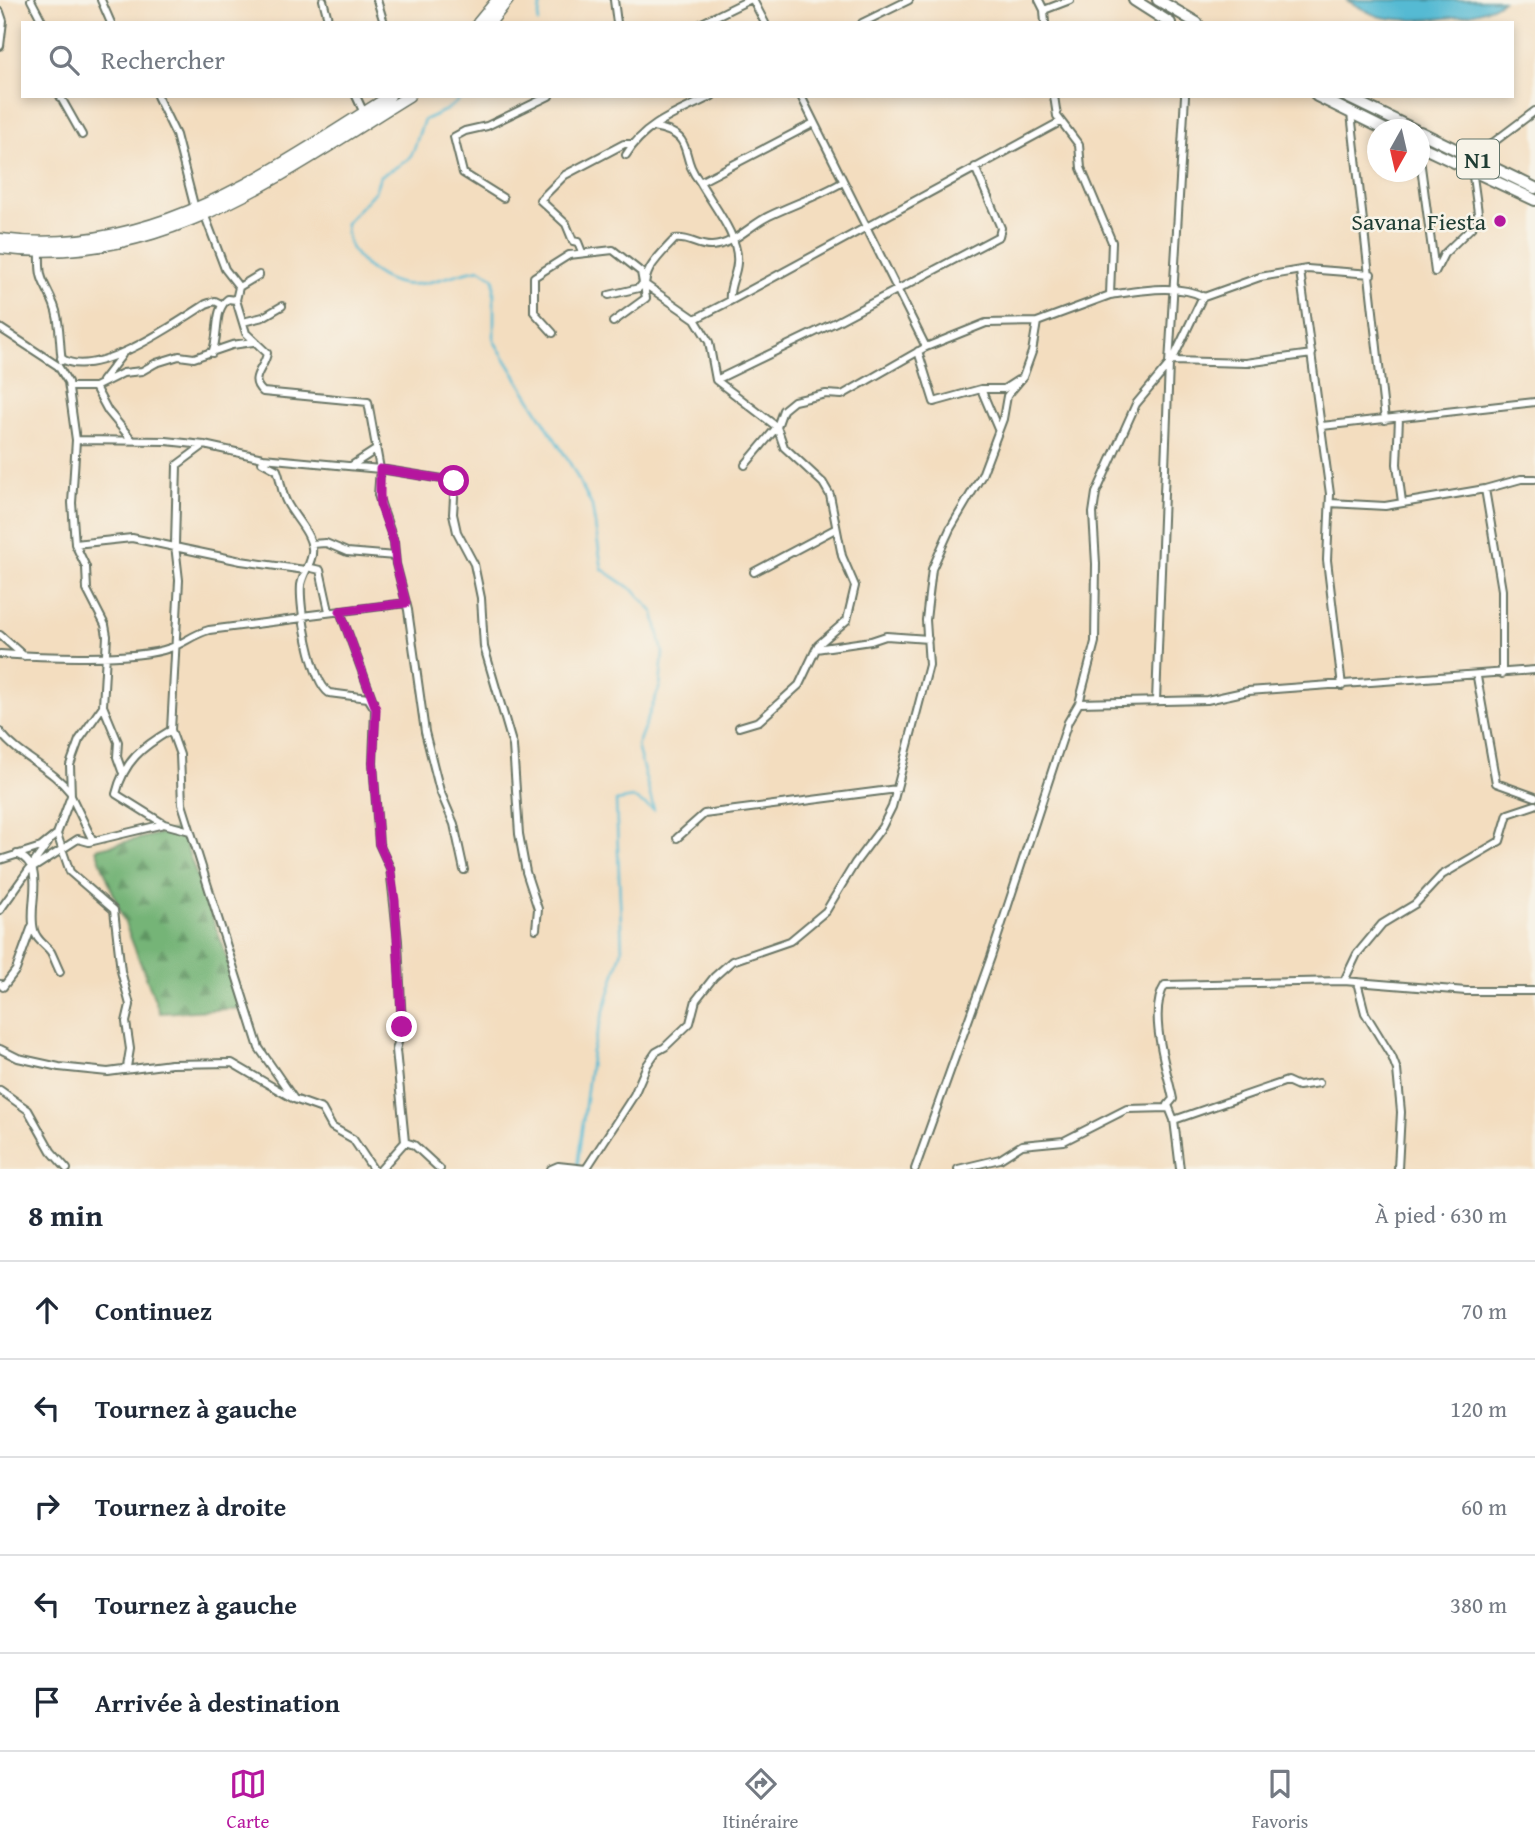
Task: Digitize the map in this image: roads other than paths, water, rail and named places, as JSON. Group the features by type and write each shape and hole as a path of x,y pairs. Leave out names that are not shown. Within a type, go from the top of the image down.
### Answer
{"highway":[{"path":"1134,0 1167,21"},
{"path":"1157,0 1194,21"},
{"path":"1321,98 1367,121"},
{"name":"N1","path":"1349,98 1392,119"},
{"name":"N1","path":"1430,138 1535,200"},
{"name":"N1","path":"1430,149 1473,163 1535,188"}],"main road":[{"path":"480,21 497,0"},
{"path":"492,21 508,0"},
{"path":"0,239 45,243 98,238 152,226 195,210 229,193 387,98"},
{"path":"0,248 40,252 124,243 173,229 205,216 406,98"}],"street":[{"path":"31,0 42,21"},
{"path":"101,0 110,21"},
{"path":"323,0 328,21"},
{"path":"377,0 383,21"},
{"path":"614,0 617,21"},
{"path":"706,21 751,0 764,21"},
{"path":"865,21 894,4 909,0"},
{"path":"1039,0 1044,10 1045,21"},
{"path":"1044,10 1070,0"},
{"path":"0,12 3,21 0,46"},
{"path":"61,98 82,135"},
{"path":"158,98 178,141 195,210"},
{"path":"357,98 364,113"},
{"path":"503,198 463,173 454,137 465,131 487,126 545,98"},
{"path":"626,155 633,144 651,127 708,98"},
{"path":"802,98 926,347"},
{"path":"1054,98 1060,122 1079,145 1081,168 1112,242 1110,295"},
{"path":"1156,701 1185,98"},
{"path":"1422,182 1435,272 1444,254 1479,220 1473,163 1535,111"},
{"path":"1351,113 1371,274 1385,420"},
{"path":"695,319 1060,122"},
{"path":"700,183 814,124"},
{"path":"651,127 671,130 679,135 700,183 733,240 738,263 729,293 730,302"},
{"path":"582,252 578,242 573,241 566,225 540,200 565,175 624,144 633,144"},
{"path":"716,380 898,289 1000,234 975,167"},
{"path":"609,295 639,288 645,273 676,239 688,239 709,247 733,240 768,216 820,195 843,182"},
{"path":"205,216 225,270 239,287"},
{"path":"553,333 534,312 534,277 569,255 582,252 613,250 641,272 646,298 613,322"},
{"path":"40,252 39,273 42,285 54,305 76,440 72,503 75,544 86,567 87,590 106,625 103,706 118,742 117,757 122,771"},
{"path":"745,465 777,428 783,410 794,401 826,394 842,395 926,347 986,323 1037,322 1110,295 1150,289 1203,296 1260,277 1300,271 1371,274"},
{"path":"1300,271 1330,494 1327,560 1342,686"},
{"path":"253,342 236,300 239,287 259,275"},
{"path":"643,283 695,319 709,342 716,380 777,428 784,447 823,483 830,495 842,556 855,586 847,620 816,649 799,685 759,721 739,727"},
{"path":"915,1169 991,957 1068,722 1079,704 1096,631 1093,500 1136,404 1171,363 1203,296"},
{"path":"212,353 219,335 218,312 221,304 228,299 236,300"},
{"path":"97,385 122,355 206,304 215,301 221,304"},
{"path":"243,322 256,320 282,306"},
{"path":"551,1169 558,1166 586,1169 634,1095 647,1065 656,1052 685,1029 696,1000 723,966 790,941 826,911 855,863 883,827 897,789 929,665 926,620 932,569 950,529 982,475 1007,396 1023,377 1034,345 1037,322"},
{"path":"0,328 58,366 64,373"},
{"path":"69,387 97,385 179,356 194,358 232,345 253,342 262,346 267,353 255,377 257,387 262,392 368,402 374,451 380,469 378,495 394,542 425,732 440,790 454,824 464,870"},
{"path":"918,351 932,401 981,389 1004,389 1023,377"},
{"path":"1171,363 1246,363 1312,354"},
{"path":"61,358 66,362 89,362 122,355"},
{"path":"97,385 108,411 132,440"},
{"path":"981,389 998,429"},
{"path":"1322,426 1535,402"},
{"path":"1399,418 1397,464 1402,502"},
{"path":"768,421 780,419"},
{"path":"76,440 132,440 204,445 263,458 380,469 454,481 453,514 457,532 474,564 482,611 484,647 513,746 519,834 526,872 538,909 536,929"},
{"path":"204,445 177,465 175,545 179,580 171,730 180,755 182,804 259,1048 293,1099"},
{"path":"351,466 374,451"},
{"path":"263,458 262,462 277,470 284,497 311,544 312,554 302,580 302,617 324,689 334,695 362,696 373,701"},
{"path":"1330,503 1385,506 1485,489 1521,479 1535,479"},
{"path":"1485,489 1502,590 1502,674"},
{"path":"754,572 835,529"},
{"path":"75,544 132,538 241,561 320,570 329,611"},
{"path":"311,544 326,543 347,552 395,556"},
{"path":"0,654 132,654 177,644 195,633 209,630 329,611 406,603"},
{"path":"340,611 373,701 376,729 373,763 379,844 390,868 398,941 402,1027 396,1050 405,1142 381,1169"},
{"path":"0,635 24,656"},
{"path":"816,649 871,641 886,636 928,639"},
{"path":"1079,704 1207,700 1248,691 1477,677 1535,670"},
{"path":"1477,677 1496,783 1535,797"},
{"path":"0,910 15,886 57,834 71,794 70,765 79,740 103,706"},
{"path":"171,730 141,747 122,771 116,794 164,824 191,831"},
{"path":"0,732 10,746 38,767 58,775 71,794 93,841"},
{"path":"677,838 704,814 897,789"},
{"path":"1344,981 1357,954 1382,924 1415,904 1442,875 1500,841 1508,814 1535,805"},
{"path":"33,867 78,839 93,841 164,824"},
{"path":"57,834 70,872 114,910 121,971 130,1005 125,1032 130,1049 123,1070"},
{"path":"0,860 48,843"},
{"path":"18,854 50,856"},
{"path":"18,854 29,860 33,867 33,924 38,940 50,951 60,972"},
{"path":"0,984 3,987 16,971 33,924"},
{"path":"958,1169 1000,1159 1022,1145 1064,1141 1127,1109 1169,1108 1172,1099 1161,1047 1159,1021 1160,996 1165,985 1344,981 1466,991 1535,991"},
{"path":"1357,982 1364,1013 1384,1042 1397,1070 1401,1104 1398,1169"},
{"path":"0,1049 18,1058 59,1067 108,1072 171,1064 232,1063 293,1099 322,1108 332,1127 353,1139 373,1169"},
{"path":"1174,1120 1287,1081 1298,1086 1319,1083"},
{"path":"0,1090 28,1110 51,1151 67,1169"},
{"path":"1168,1105 1174,1120 1180,1169"},
{"path":"405,1142 414,1145 440,1169"}],"water":[{"path":"1346,0 1503,0 1492,7 1462,16 1409,20 1377,16"}],"waterway":[{"path":"538,21 541,0"},
{"path":"462,98 446,110 424,120 408,159 380,176 375,191 346,223 349,242 366,266 381,277 395,282 421,284 480,269 494,278 494,341 571,465 592,506 602,569 636,592 654,613 663,653 660,686 637,746 654,810 633,798 616,801 622,950 592,1051 577,1168"}],"place":[{"name":"Savana Fiesta","path":"1500,221"}]}
